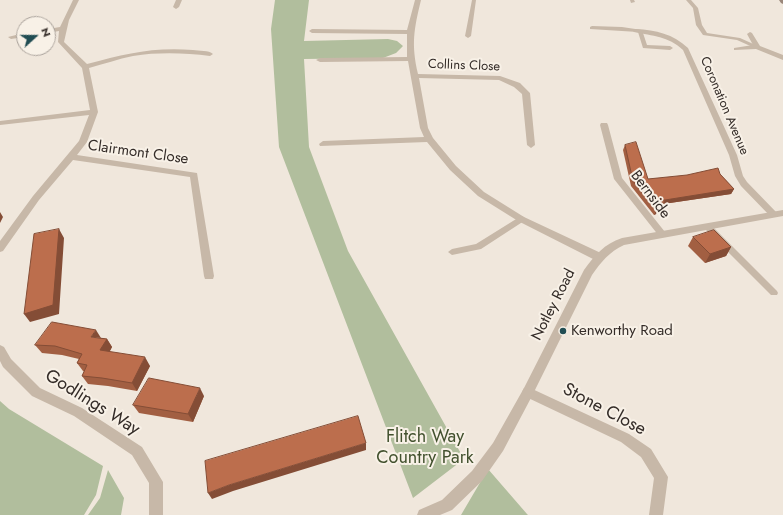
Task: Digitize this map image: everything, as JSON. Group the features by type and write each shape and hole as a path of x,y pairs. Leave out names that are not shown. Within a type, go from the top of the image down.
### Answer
{"street":[{"path":"0,248 36,198 83,142 94,112 94,102 85,67 61,42 62,29 76,0"},
{"path":"176,7 180,0"},
{"path":"418,0 410,32 410,59 415,76 424,128 428,140 453,168 481,194 521,219 599,257"},
{"path":"56,30 62,29"},
{"path":"312,31 410,32"},
{"name":"Coronation Avenue","path":"638,31 654,32 669,36 680,42 686,49 733,155 739,176 744,184 779,214"},
{"path":"750,34 757,47"},
{"path":"11,37 16,36"},
{"path":"736,49 757,47 783,58"},
{"path":"85,67 131,55 152,52 178,51 210,54"},
{"path":"339,60 340,52"},
{"path":"320,60 410,59"},
{"name":"Collins Close","path":"415,76 500,78 518,85 526,93 532,145"},
{"path":"0,122 94,112"},
{"name":"Bernside","path":"604,125 618,179 662,234"},
{"path":"323,144 428,140"},
{"name":"Clairmont Close","path":"71,157 194,175 209,276"},
{"name":"Notley Road","path":"424,515 447,505 477,476 498,447 528,392 588,273 599,257 609,248 622,242 662,234 779,214"},
{"name":"Godlings Way","path":"0,350 7,363 36,392 78,412 137,452 156,482 156,515"},
{"name":"Stone Close","path":"528,392 625,438 646,453 661,477 656,515"}],"lane":[{"path":"468,36 474,0"},
{"path":"680,0 688,0 695,8 699,25 705,34 738,39 757,47"},
{"path":"592,28 638,31 645,47 670,48"},
{"path":"452,252 478,247 521,219"},
{"path":"708,226 774,293"}],"green space":[{"name":"Flitch Way Country Park","path":"275,0 309,0 304,41 388,39 397,41 403,46 396,53 383,58 304,59 309,147 348,251 464,459 413,498 279,147 271,29"},
{"path":"0,401 9,409 103,466 96,495 84,515 0,515"},
{"name":"Flitch Way Country Park","path":"488,469 527,514 528,515 461,515"},
{"path":"108,470 124,498 121,515 88,515 100,498"}],"building":[{"path":"636,142 648,179 687,175 718,168 720,174 734,189 665,200 655,200 658,210 656,211 633,181 625,145"},
{"path":"59,229 53,305 24,314 34,234"},
{"path":"714,230 731,247 710,254 693,237"},
{"path":"52,322 96,330 91,337 107,339 100,350 145,357 132,383 82,376 87,365 77,363 82,354 55,346 35,345"},
{"path":"149,378 200,388 188,414 133,405"},
{"path":"358,416 366,443 229,485 208,493 205,461"}],"place":[{"name":"Kenworthy Road","path":"563,331"}]}
